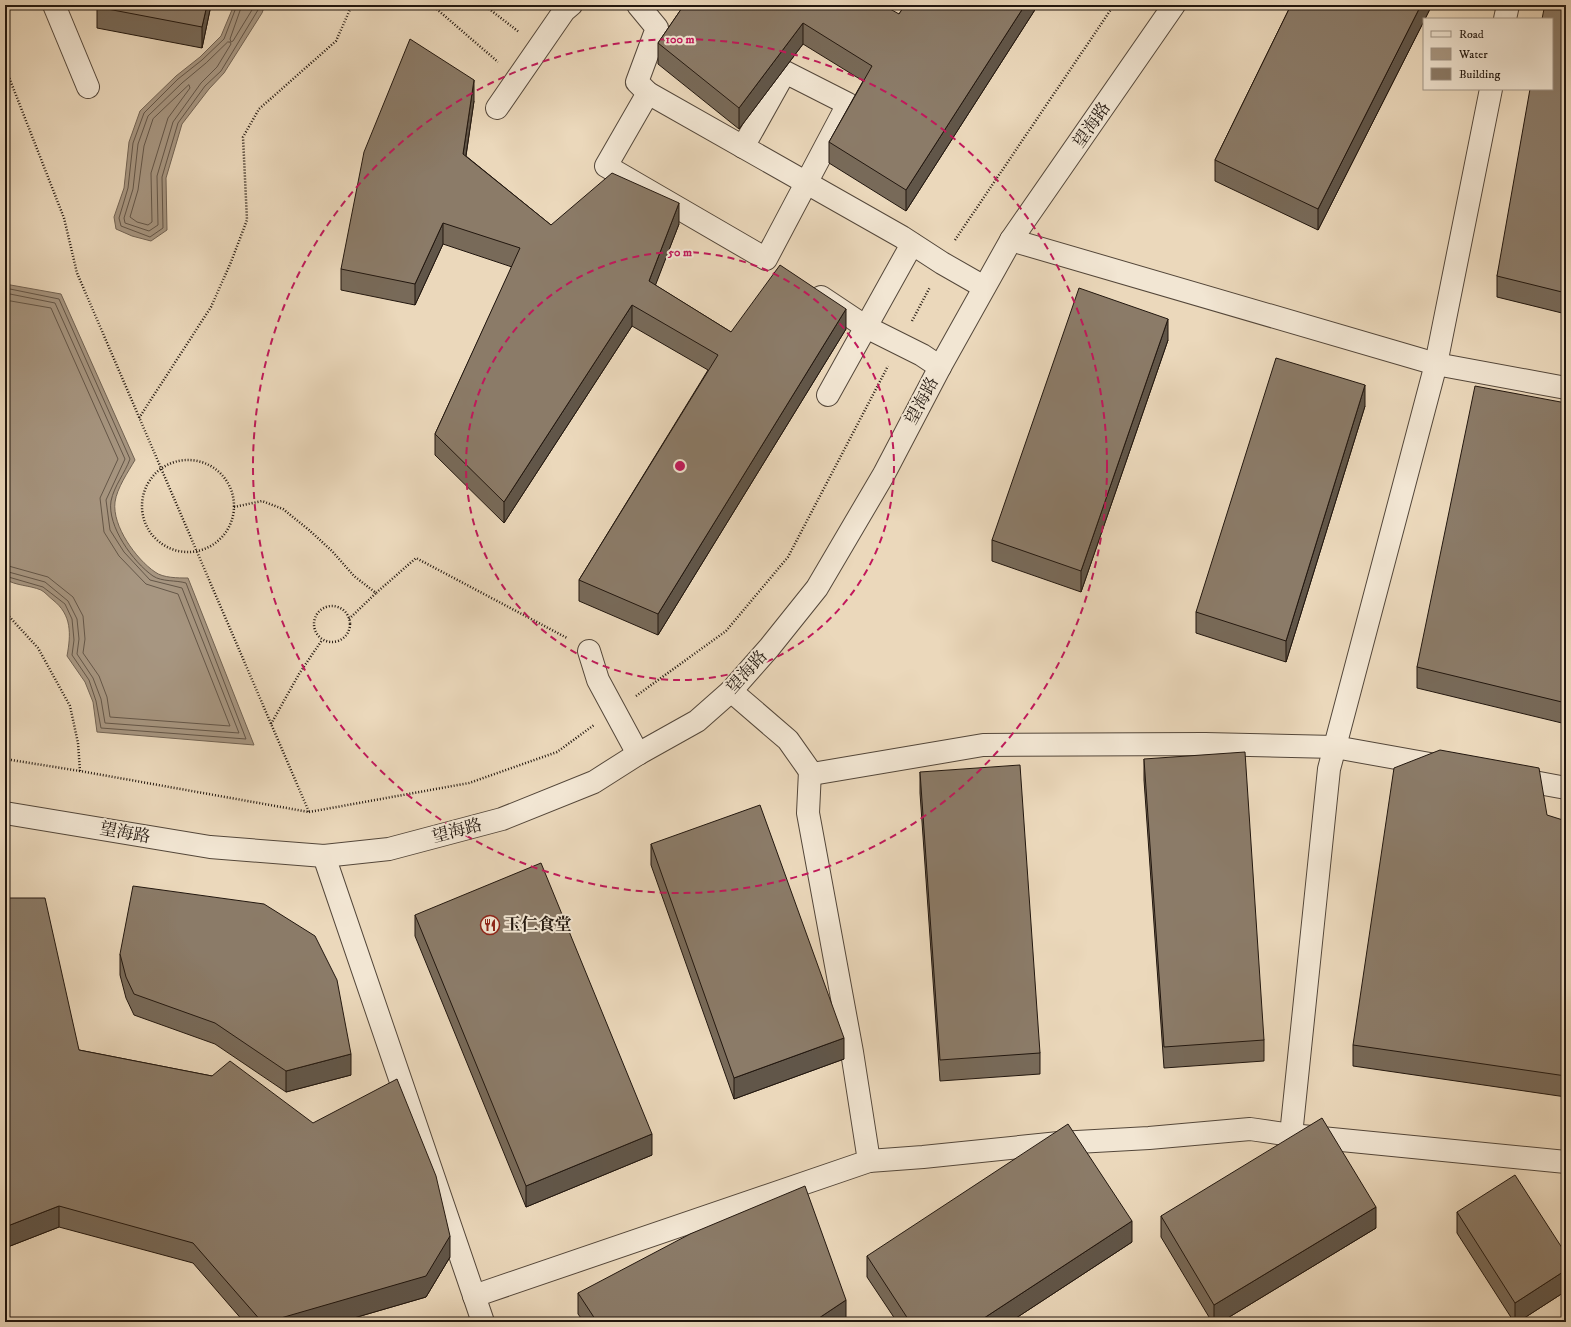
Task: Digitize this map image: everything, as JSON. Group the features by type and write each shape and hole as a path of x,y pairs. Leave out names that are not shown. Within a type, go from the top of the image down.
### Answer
{"street":[{"path":"54,5 88,88"},
{"path":"497,108 538,47 564,11 571,5"},
{"path":"638,5 657,28 637,82 648,93 912,244 984,287"},
{"name":"望海路","path":"5,813 210,847 324,856 389,849 502,819 594,782 638,754 697,721 731,690 818,588 884,474 940,367 1011,240 1174,5"},
{"path":"1505,18 1508,5"},
{"path":"743,147 785,72 848,104 766,259"},
{"path":"1291,1135 1329,769 1436,364 1491,90"},
{"path":"648,93 606,166 766,259 785,272"},
{"path":"1011,240 1436,364 1566,388"},
{"path":"828,395 912,244"},
{"path":"804,284 866,327 900,344 940,367"},
{"path":"589,651 598,680 638,754"},
{"path":"731,690 788,740 812,774 983,745 1205,744 1335,747 1458,769"},
{"path":"810,771 808,813 852,1052 869,1161"},
{"path":"1489,774 1566,788"},
{"path":"324,856 483,1322"},
{"path":"474,1296 869,1161 923,1157 1060,1142 1149,1138 1250,1128 1291,1135 1566,1162"}],"path":[{"path":"139,418 211,307 231,262 247,220 243,137 259,109 336,41 352,5"},
{"path":"432,5 516,78"},
{"path":"484,5 538,47"},
{"path":"5,759 309,812 469,783 557,752 726,631 788,557 952,246 1114,5"},
{"path":"5,67 64,218 77,273 309,812"},
{"path":"188,459 209,464 225,478 232,492 234,507 230,526 220,539 213,545 197,552 182,552 163,546 147,529 141,506 146,485 160,468 175,461 188,459"},
{"path":"234,507 262,501 283,509 332,551 354,576 376,593"},
{"path":"349,619 416,558 589,651"},
{"path":"330,605 340,607 345,611 349,619 350,625 345,637 334,642 322,640 317,636 313,625 315,615 319,610 330,605"},
{"path":"5,612 38,648 70,706 78,744 80,771"},
{"path":"271,724 299,674 322,640"}],"water":[{"path":"234,5 265,5 262,13 224,73 209,89 182,124 166,178 167,230 151,241 132,236 116,229 114,217 124,188 129,142 140,111 176,76 200,57 221,36"},
{"path":"5,284 61,294 135,460 120,486 115,502 117,521 121,531 140,559 155,572 166,577 188,578 254,745 97,732 93,702 85,682 67,656 69,625 64,612 46,593 41,590 5,579"}],"building":[{"path":"97,5 207,5 202,27 97,7"},
{"path":"684,5 883,5 899,14 905,5 1025,5 906,190 829,142 872,66 803,23 739,108 658,43"},
{"path":"1291,5 1421,5 1318,209 1215,160"},
{"path":"1554,5 1566,5 1566,293 1497,276 1530,90 1553,90 1553,18 1542,18 1544,9"},
{"path":"410,39 474,80 463,154 551,225 612,173 679,203 649,281 731,332 780,265 846,309 658,614 579,580 718,355 632,305 504,502 435,434 520,248 443,223 415,284 341,269 364,152"},
{"path":"1079,288 1168,319 1081,571 992,540"},
{"path":"1276,358 1365,385 1286,641 1196,612"},
{"path":"1475,386 1566,403 1566,703 1417,667"},
{"path":"1440,750 1539,768 1547,815 1566,821 1566,1076 1353,1045 1394,768"},
{"path":"1245,752 1264,1040 1164,1047 1144,759"},
{"path":"1020,765 1040,1053 940,1060 920,772"},
{"path":"760,805 844,1038 734,1078 651,844"},
{"path":"541,863 652,1134 526,1186 415,915"},
{"path":"133,886 264,904 315,936 337,980 351,1054 286,1071 215,1023 134,994 126,977 120,954"},
{"path":"5,898 45,898 79,1050 212,1076 230,1061 313,1123 397,1079 436,1176 450,1236 426,1276 267,1322 262,1322 193,1243 59,1206 5,1227"},
{"path":"1322,1118 1376,1207 1214,1305 1161,1216"},
{"path":"1068,1124 1132,1221 978,1322 910,1322 867,1256"},
{"path":"1515,1175 1566,1254 1566,1270 1515,1303 1457,1212"},
{"path":"805,1186 846,1300 813,1322 597,1322 578,1293 690,1234"}],"place":[{"name":"玉仁食堂","path":"490,925"}]}
